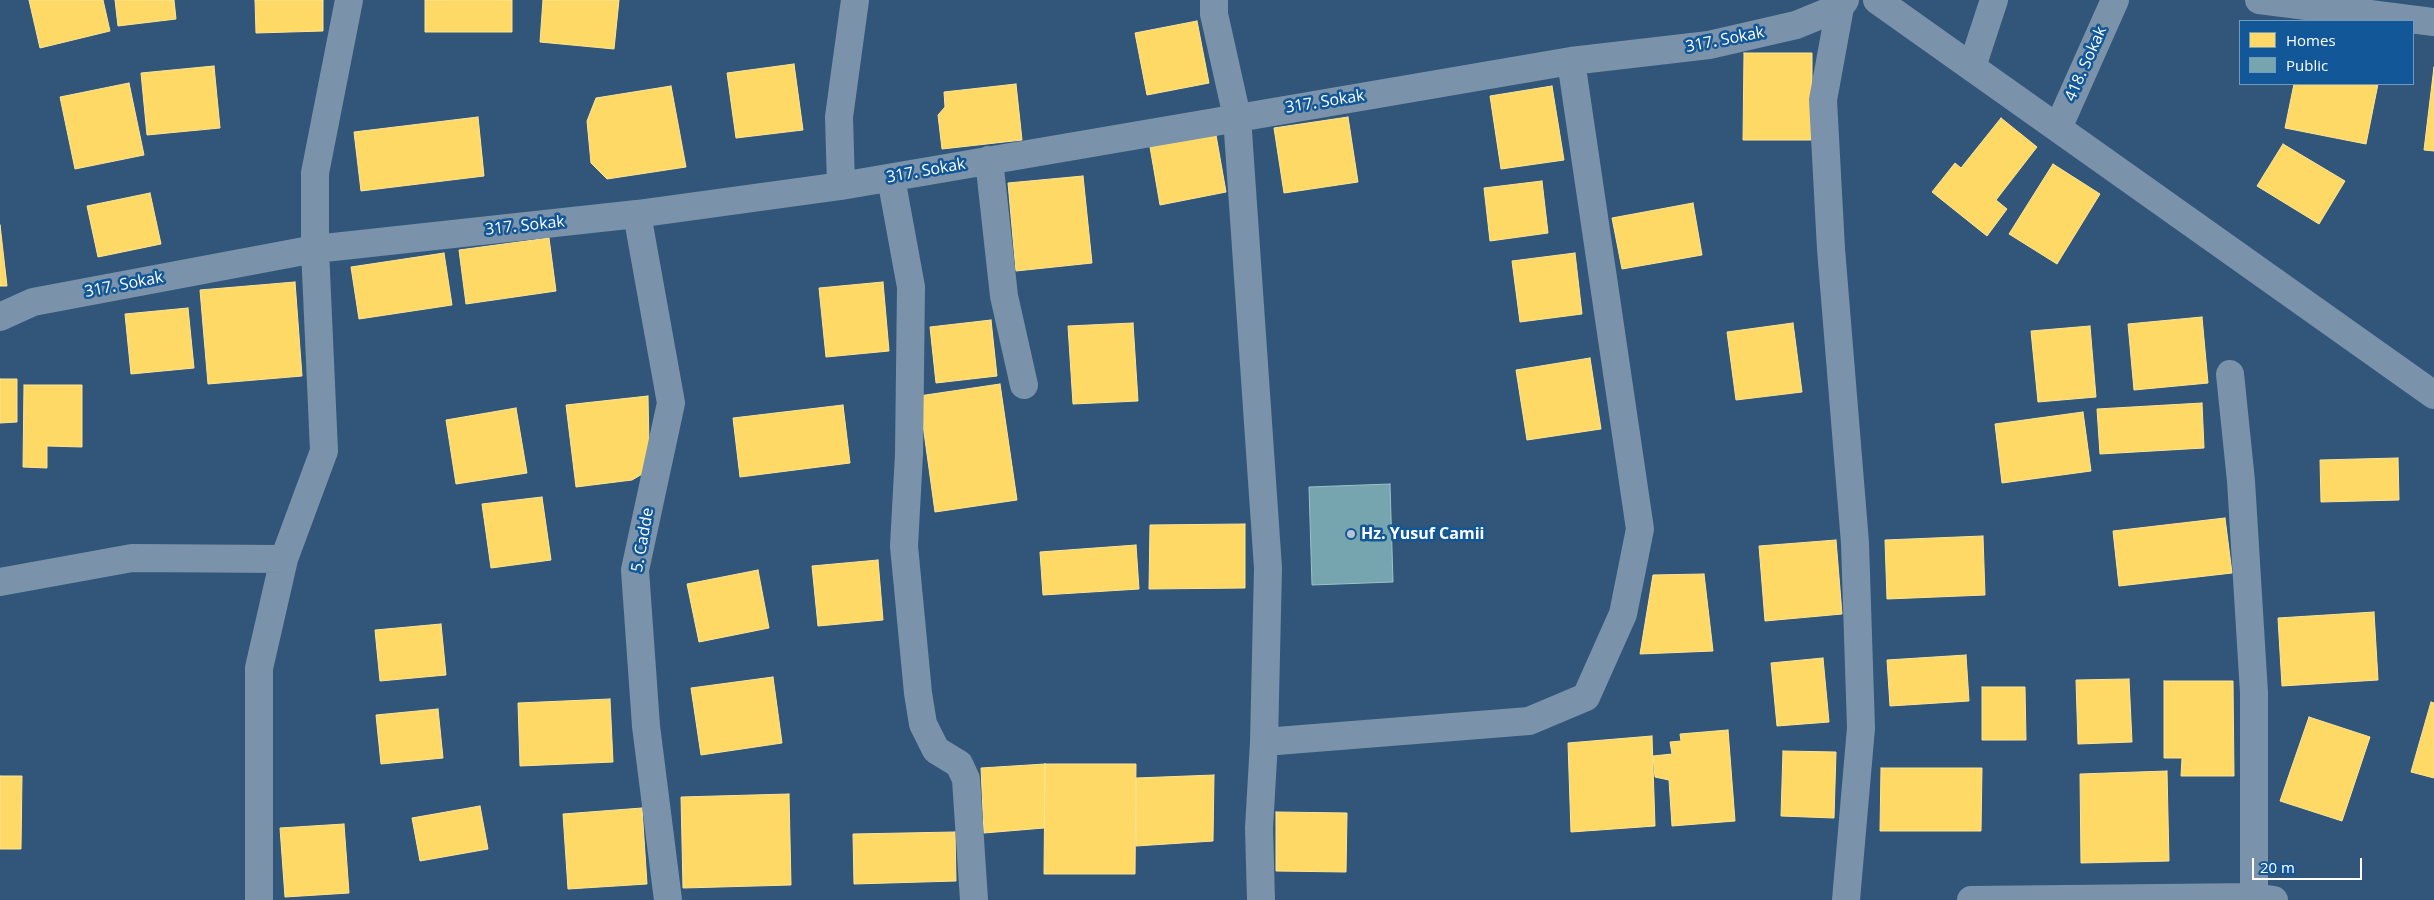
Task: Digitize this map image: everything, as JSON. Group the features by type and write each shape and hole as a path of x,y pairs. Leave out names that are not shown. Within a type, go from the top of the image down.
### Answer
{"street":[{"path":"259,900 260,668 284,559 324,451 315,249 315,174 349,0"},
{"path":"841,186 838,117 855,0"},
{"path":"1214,0 1214,14 1237,117 1268,568 1264,742 1259,828 1261,900"},
{"path":"1877,0 2434,395"},
{"path":"1972,67 1994,0"},
{"name":"418. Sokak","path":"2058,128 2115,0"},
{"path":"2259,0 2434,22"},
{"path":"1843,4 1823,100 1831,249 1855,543 1861,728 1846,900"},
{"name":"317. Sokak","path":"0,317 33,302 315,249 637,214 841,186 1571,61 1709,45 1796,25 1843,4"},
{"path":"1264,742 1529,721 1586,697 1623,614 1640,529 1571,61"},
{"path":"989,160 1004,296 1024,385"},
{"path":"891,178 911,287 909,454 904,546 918,693 923,724 936,750 959,764 966,779 974,900"},
{"name":"5. Cadde","path":"637,214 671,403 635,570 646,726 668,900"},
{"path":"1971,900 2264,899 2241,481 2230,374"},
{"path":"0,582 132,558 284,559"}],"building: Homes":[{"path":"29,0 103,0 110,31 40,48"},
{"path":"115,0 174,0 176,19 118,26"},
{"path":"255,0 323,0 323,31 256,33"},
{"path":"425,0 512,0 512,32 425,32"},
{"path":"543,0 619,0 614,49 540,42"},
{"path":"1197,21 1209,83 1147,95 1135,33"},
{"path":"1744,53 1812,53 1812,140 1743,140"},
{"path":"794,64 803,130 736,138 727,73"},
{"path":"214,66 220,128 147,135 141,73"},
{"path":"2434,67 2434,151 2424,150"},
{"path":"129,83 144,155 75,169 60,97"},
{"path":"1016,84 1022,140 942,149 938,115 945,107 944,92"},
{"path":"2294,85 2378,85 2366,144 2285,128"},
{"path":"671,86 686,167 607,179 591,163 587,121 596,98"},
{"path":"1552,86 1564,160 1501,169 1490,96"},
{"path":"478,117 484,176 361,191 354,132"},
{"path":"1348,117 1358,182 1284,193 1274,128"},
{"path":"2001,118 2037,147 1996,200 2007,209 1987,236 1932,192 1955,163 1961,168"},
{"path":"1216,135 1226,192 1160,205 1150,147"},
{"path":"2283,144 2345,181 2319,224 2257,186"},
{"path":"2053,164 2100,194 2057,264 2009,234"},
{"path":"1083,176 1092,263 1016,271 1008,183"},
{"path":"1542,181 1548,233 1490,241 1484,188"},
{"path":"150,193 161,244 98,257 87,206"},
{"path":"1693,203 1702,255 1622,269 1612,218"},
{"path":"0,225 7,286 0,286"},
{"path":"549,238 556,291 466,304 459,250"},
{"path":"444,253 452,305 359,319 351,267"},
{"path":"1575,253 1582,314 1520,322 1512,261"},
{"path":"295,282 302,376 208,384 200,290"},
{"path":"883,282 889,351 826,357 819,288"},
{"path":"188,308 194,368 131,374 125,314"},
{"path":"2202,317 2208,383 2134,390 2128,324"},
{"path":"991,320 997,376 936,383 930,327"},
{"path":"1133,323 1138,401 1073,404 1068,326"},
{"path":"1793,323 1802,392 1736,400 1727,332"},
{"path":"2090,326 2096,397 2038,402 2031,331"},
{"path":"1590,358 1601,429 1527,440 1516,370"},
{"path":"0,379 17,379 17,422 0,423"},
{"path":"1000,384 1017,500 935,512 919,396"},
{"path":"24,385 82,385 82,447 47,446 47,468 23,467"},
{"path":"648,396 649,446 644,473 632,480 576,487 566,405"},
{"path":"2202,403 2204,448 2100,454 2097,409"},
{"path":"843,405 850,463 740,477 733,418"},
{"path":"516,408 527,473 456,484 446,420"},
{"path":"2083,412 2091,471 2002,483 1995,424"},
{"path":"2398,458 2399,500 2321,502 2320,460"},
{"path":"542,497 551,560 491,568 482,504"},
{"path":"2225,518 2232,573 2119,586 2113,531"},
{"path":"1245,524 1245,588 1149,589 1150,525"},
{"path":"1983,536 1985,595 1887,599 1885,540"},
{"path":"1836,540 1842,614 1765,621 1759,546"},
{"path":"1136,545 1139,589 1043,595 1040,552"},
{"path":"878,560 883,620 818,626 812,566"},
{"path":"758,570 769,628 699,642 687,584"},
{"path":"1704,574 1713,651 1640,654 1653,575"},
{"path":"2374,612 2378,680 2282,686 2278,618"},
{"path":"441,624 446,675 380,681 375,630"},
{"path":"1966,655 1969,701 1890,706 1887,660"},
{"path":"1823,658 1829,722 1777,726 1771,663"},
{"path":"773,677 782,743 701,755 691,688"},
{"path":"2129,679 2132,742 2078,744 2076,680"},
{"path":"2164,681 2233,681 2234,776 2181,776 2182,758 2164,758"},
{"path":"1982,687 2025,687 2026,740 1982,740"},
{"path":"610,699 613,762 520,766 518,703"},
{"path":"2431,702 2434,703 2434,778 2411,772"},
{"path":"438,709 443,758 381,764 376,715"},
{"path":"2309,717 2370,737 2342,821 2280,801"},
{"path":"1728,730 1735,821 1672,826 1669,780 1655,777 1653,756 1672,754 1670,742 1681,741 1680,734"},
{"path":"1652,736 1655,826 1571,832 1568,743"},
{"path":"1783,751 1836,752 1834,818 1781,816"},
{"path":"1045,764 1136,764 1135,874 1044,874"},
{"path":"1045,764 1044,828 984,833 981,768"},
{"path":"1881,768 1982,768 1981,831 1880,831"},
{"path":"2167,771 2169,861 2081,863 2080,774"},
{"path":"1214,775 1213,841 1136,846 1136,778"},
{"path":"0,776 22,776 21,849 0,849"},
{"path":"789,794 791,885 683,888 681,797"},
{"path":"480,806 488,849 420,861 412,818"},
{"path":"642,808 647,884 568,889 563,814"},
{"path":"1276,812 1347,813 1346,872 1276,871"},
{"path":"344,824 349,893 285,897 280,828"},
{"path":"955,832 956,881 854,884 853,834"}],"building: Public":[{"name":"Hz. Yusuf Camii","path":"1390,484 1393,582 1312,585 1309,487"}],"place":[{"name":"Hz. Yusuf Camii","path":"1351,534"}]}
